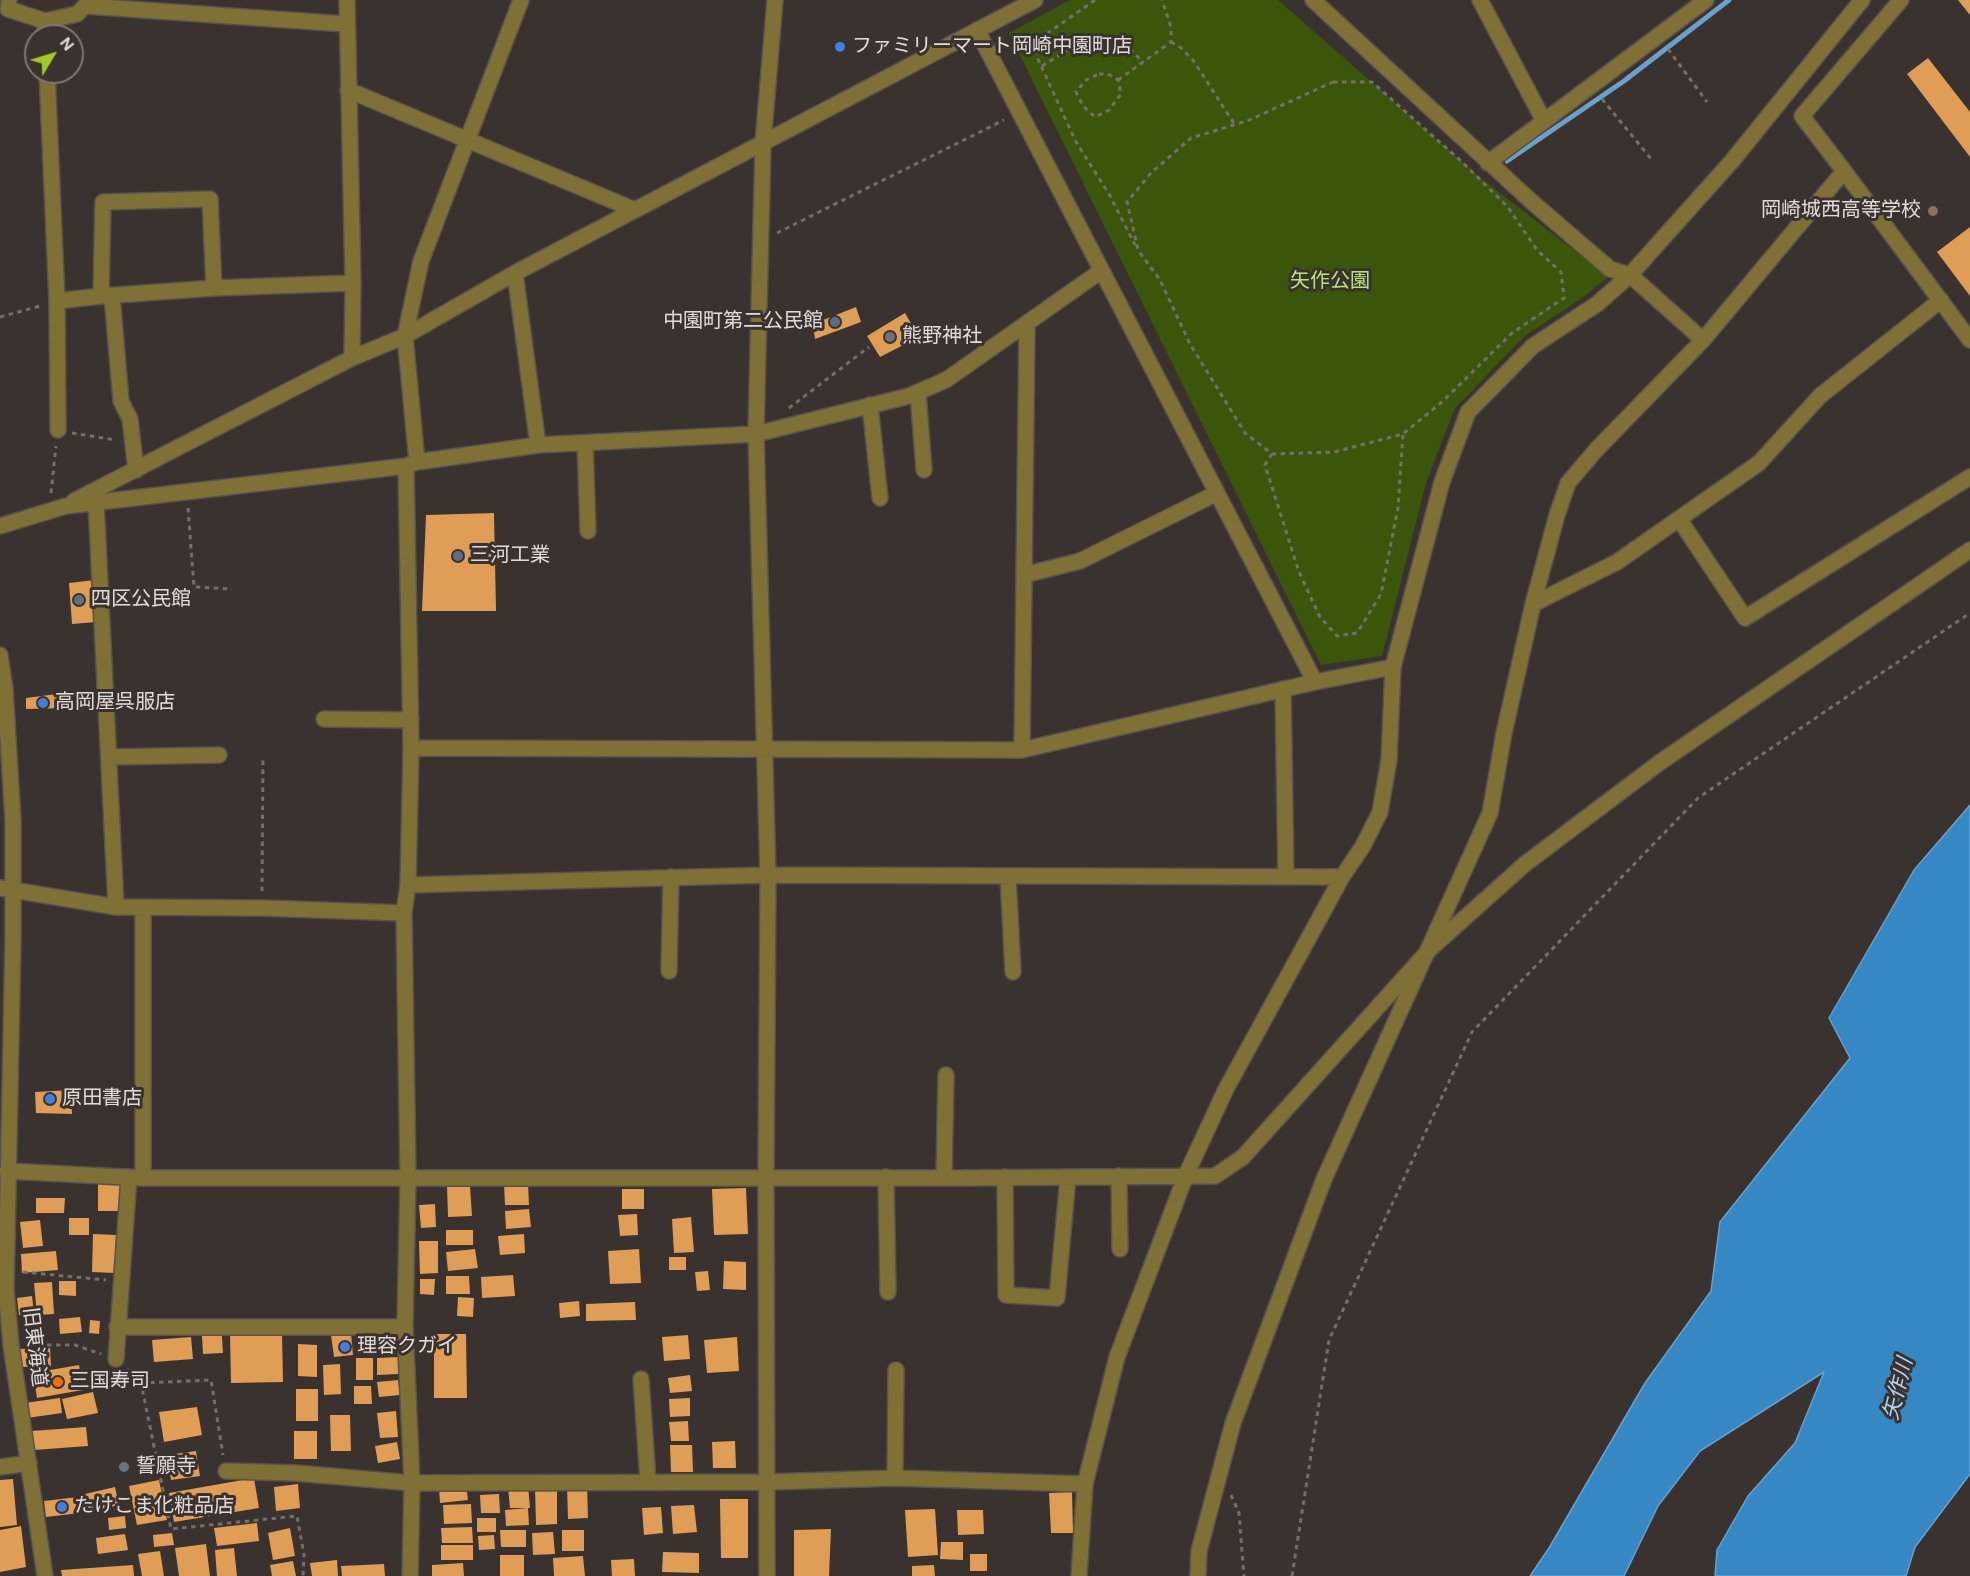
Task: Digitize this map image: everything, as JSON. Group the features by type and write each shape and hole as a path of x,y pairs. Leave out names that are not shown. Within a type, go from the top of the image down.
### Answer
{"street":[{"path":"347,0 353,283 352,358"},
{"path":"410,1576 412,1482 405,1327 408,1178 404,913 408,885 411,748 411,464 405,336 421,261 521,0"},
{"path":"767,1576 768,875 756,434 763,143 775,0"},
{"path":"1313,0 1488,163 1610,269 1630,275 1703,340"},
{"path":"1480,0 1544,121"},
{"path":"1488,163 1706,0"},
{"path":"1078,1576 1085,1484 1117,1357 1186,1175 1226,1089 1380,812 1389,760 1393,667 1442,482 1468,412 1533,346 1598,304 1630,275 1732,161 1862,0"},
{"path":"1901,0 1802,116 1970,340"},
{"path":"66,506 352,358 405,336 515,273 1031,1"},
{"path":"54,24 77,14 85,3 138,5 346,24"},
{"path":"6,6 38,24"},
{"path":"977,30 1315,682"},
{"path":"48,84 57,301 58,430"},
{"path":"348,90 635,210"},
{"path":"1198,1576 1199,1551 1233,1423 1324,1179 1490,813 1504,733 1533,604 1568,483 1596,450 1703,340 1845,171"},
{"path":"136,470 130,419 120,401 107,296 103,202 210,199 214,288"},
{"path":"0,526 66,506 411,464 538,445 756,434 918,392 946,380 1101,270"},
{"path":"515,273 538,445"},
{"path":"57,301 214,288 353,283"},
{"path":"1533,604 1617,562 1759,463 1820,396 1941,300"},
{"path":"1022,750 1028,323"},
{"path":"918,392 924,470"},
{"path":"870,405 879,498"},
{"path":"585,443 588,531"},
{"path":"1679,519 1744,618 1970,477"},
{"path":"1024,575 1080,561 1217,493"},
{"path":"96,502 116,907"},
{"path":"7,1171 136,1177 766,1179 1215,1176 1243,1157 1430,949 1525,864 1625,787 1970,550"},
{"name":"旧東海道","path":"0,655 13,821 6,890 14,938 6,1024 6,1270 3,1289 45,1576"},
{"path":"411,748 1022,750 1315,682 1393,667"},
{"path":"1284,689 1286,876"},
{"path":"324,719 411,720"},
{"path":"109,757 219,755"},
{"path":"408,885 768,875 1342,877"},
{"path":"1008,876 1013,972"},
{"path":"669,971 672,877"},
{"path":"6,890 116,907 261,908 404,913"},
{"path":"116,1359 120,1281 136,1177 143,908"},
{"path":"944,1178 946,1075"},
{"path":"1119,1176 1120,1249"},
{"path":"886,1177 888,1292"},
{"path":"1005,1178 1006,1295 1057,1298 1068,1177"},
{"path":"117,1327 405,1327"},
{"path":"895,1478 896,1370"},
{"path":"641,1379 648,1481"},
{"path":"0,1467 29,1463"},
{"path":"225,1471 295,1473 412,1482 768,1482 895,1478 1085,1484"}],"path":[{"path":"1095,0 1035,42 1037,57 1076,142 1109,194 1138,250 1160,280 1190,344 1245,433 1272,454 1334,452 1404,434 1442,402 1512,333 1564,298 1561,272 1537,250 1507,206 1461,161 1372,82 1333,82 1247,121 1191,138 1151,173 1127,202 1138,250"},
{"path":"1162,0 1171,27 1172,42"},
{"path":"1658,36 1707,102"},
{"path":"1042,66 1071,48 1094,40 1108,40 1127,46 1141,60"},
{"path":"1118,80 1172,42"},
{"path":"1172,42 1193,60 1235,125"},
{"path":"1099,74 1108,74 1118,80 1121,94 1110,110 1095,117 1083,106 1076,92 1086,80 1099,74"},
{"path":"1591,86 1652,160"},
{"path":"760,241 1020,113"},
{"path":"0,317 57,301"},
{"path":"784,412 869,347"},
{"path":"48,511 58,430 133,443"},
{"path":"1272,454 1264,465 1299,572 1320,617 1337,636 1357,633 1381,594 1398,508 1404,434"},
{"path":"186,492 194,587 232,589"},
{"path":"1292,1576 1329,1340 1472,1032 1698,798 1970,614"},
{"path":"261,908 262,757"},
{"path":"6,1270 120,1281"},
{"path":"11,1345 75,1345 116,1359 141,1383 171,1529 297,1516 304,1555 303,1576"},
{"path":"141,1383 211,1380 225,1471"},
{"path":"1220,1471 1239,1513 1244,1576"}],"green space":[{"name":"矢作公園","path":"1070,0 1278,0 1482,179 1608,277 1582,298 1526,335 1455,408 1426,483 1382,656 1321,665 1009,33"}],"water":[{"name":"矢作川","path":"1970,805 1970,1474 1915,1547 1906,1576 1715,1576 1717,1550 1748,1496 1795,1443 1824,1372 1700,1451 1658,1506 1624,1576 1530,1576 1549,1548 1645,1383 1711,1291 1720,1222 1850,1058 1829,1018 1914,870"}],"building":[{"path":"1958,0 1970,0 1970,15"},
{"path":"1928,58 1970,112 1970,157 1907,74"},
{"path":"1970,227 1970,296 1937,252"},
{"path":"856,307 861,322 815,339 813,324"},
{"path":"905,313 919,337 880,357 867,336"},
{"path":"494,513 496,611 422,611 426,515"},
{"path":"95,580 96,622 72,624 69,583"},
{"path":"65,693 66,708 26,709 26,698"},
{"path":"71,1090 72,1114 36,1113 35,1092"},
{"path":"528,1182 529,1205 505,1205 504,1183"},
{"path":"121,1183 122,1211 98,1211 98,1184"},
{"path":"447,1186 470,1186 472,1216 448,1217"},
{"path":"746,1188 748,1234 714,1235 712,1189"},
{"path":"622,1189 644,1189 644,1209 622,1209"},
{"path":"36,1198 65,1198 64,1213 36,1213"},
{"path":"435,1204 436,1227 421,1228 419,1205"},
{"path":"529,1209 531,1227 506,1229 505,1211"},
{"path":"637,1214 638,1235 620,1236 618,1215"},
{"path":"691,1217 694,1252 674,1253 672,1219"},
{"path":"69,1218 89,1218 89,1235 69,1235"},
{"path":"40,1220 43,1246 23,1248 20,1222"},
{"path":"446,1230 473,1230 473,1245 446,1245"},
{"path":"93,1234 116,1235 115,1273 92,1272"},
{"path":"524,1234 525,1253 500,1255 498,1236"},
{"path":"419,1241 438,1241 438,1273 420,1274"},
{"path":"475,1249 478,1268 448,1271 446,1252"},
{"path":"639,1249 641,1283 610,1284 608,1251"},
{"path":"56,1251 58,1270 22,1273 21,1254"},
{"path":"669,1257 686,1257 686,1270 669,1270"},
{"path":"724,1261 746,1262 746,1290 723,1289"},
{"path":"708,1271 710,1290 697,1291 695,1272"},
{"path":"513,1275 515,1296 482,1298 481,1277"},
{"path":"446,1276 469,1276 470,1294 446,1294"},
{"path":"420,1279 435,1279 434,1295 420,1294"},
{"path":"59,1281 76,1281 76,1296 59,1295"},
{"path":"52,1282 54,1314 37,1315 34,1283"},
{"path":"32,1296 34,1313 19,1315 17,1298"},
{"path":"458,1297 474,1298 473,1317 457,1316"},
{"path":"579,1301 580,1316 560,1318 559,1303"},
{"path":"635,1302 636,1320 586,1321 586,1304"},
{"path":"80,1317 82,1332 60,1334 59,1319"},
{"path":"90,1320 100,1321 99,1334 89,1333"},
{"path":"282,1332 283,1382 231,1383 230,1333"},
{"path":"351,1333 353,1355 334,1357 331,1335"},
{"path":"434,1334 466,1334 467,1398 434,1398"},
{"path":"688,1335 690,1359 664,1361 662,1337"},
{"path":"202,1336 222,1336 223,1353 203,1354"},
{"path":"400,1336 400,1352 378,1352 378,1337"},
{"path":"191,1337 193,1359 154,1362 152,1340"},
{"path":"737,1337 739,1371 707,1373 704,1340"},
{"path":"298,1344 317,1345 317,1377 298,1376"},
{"path":"50,1348 51,1366 20,1367 19,1349"},
{"path":"398,1357 398,1374 377,1375 377,1358"},
{"path":"356,1358 373,1358 373,1380 356,1380"},
{"path":"340,1364 341,1394 324,1395 323,1365"},
{"path":"79,1365 83,1390 37,1398 33,1373"},
{"path":"690,1375 692,1391 670,1393 668,1378"},
{"path":"398,1380 400,1395 379,1397 377,1382"},
{"path":"354,1386 371,1386 372,1404 354,1404"},
{"path":"296,1389 318,1389 318,1421 296,1421"},
{"path":"93,1392 98,1413 67,1419 62,1399"},
{"path":"60,1398 62,1413 27,1418 25,1403"},
{"path":"690,1398 690,1416 670,1417 669,1399"},
{"path":"197,1407 202,1435 164,1442 159,1412"},
{"path":"396,1411 398,1437 380,1438 377,1413"},
{"path":"330,1415 350,1415 351,1451 331,1451"},
{"path":"688,1421 689,1441 671,1441 669,1422"},
{"path":"86,1427 88,1446 34,1450 32,1431"},
{"path":"294,1431 317,1431 317,1459 294,1459"},
{"path":"735,1441 736,1468 713,1468 712,1442"},
{"path":"397,1442 400,1459 378,1463 375,1446"},
{"path":"670,1445 692,1445 693,1472 671,1472"},
{"path":"196,1451 200,1476 171,1480 167,1455"},
{"path":"254,1478 259,1508 174,1522 169,1493"},
{"path":"13,1479 17,1525 0,1527 0,1480"},
{"path":"159,1480 167,1520 137,1525 129,1486"},
{"path":"298,1484 300,1508 276,1511 274,1487"},
{"path":"466,1485 468,1500 440,1503 439,1488"},
{"path":"528,1485 530,1508 510,1508 508,1487"},
{"path":"587,1485 588,1518 568,1519 567,1486"},
{"path":"115,1487 119,1505 89,1512 85,1494"},
{"path":"535,1488 557,1488 557,1524 536,1525"},
{"path":"1072,1492 1073,1533 1051,1533 1049,1493"},
{"path":"499,1494 500,1513 481,1513 480,1495"},
{"name":"たけこま化粧品店","path":"78,1497 80,1513 46,1517 44,1501"},
{"path":"720,1499 748,1499 748,1558 721,1558"},
{"path":"471,1504 472,1523 444,1524 443,1505"},
{"path":"694,1505 697,1532 673,1534 671,1506"},
{"path":"661,1507 663,1533 644,1535 642,1508"},
{"path":"528,1508 529,1525 506,1526 505,1510"},
{"path":"935,1509 938,1555 908,1557 905,1510"},
{"path":"957,1510 983,1510 984,1534 958,1535"},
{"path":"125,1516 126,1528 109,1530 108,1518"},
{"path":"477,1518 496,1518 496,1532 477,1532"},
{"path":"257,1523 259,1541 217,1546 214,1528"},
{"path":"21,1526 26,1567 0,1572 0,1530"},
{"path":"472,1527 473,1543 442,1543 441,1528"},
{"path":"290,1528 295,1556 273,1560 268,1533"},
{"path":"831,1529 829,1576 794,1576 794,1530"},
{"path":"500,1530 526,1530 526,1547 501,1547"},
{"path":"562,1530 584,1530 584,1551 562,1551"},
{"path":"553,1532 555,1554 533,1555 532,1533"},
{"path":"172,1533 174,1545 154,1547 153,1535"},
{"path":"125,1534 128,1550 98,1554 96,1538"},
{"path":"494,1535 495,1549 479,1550 478,1536"},
{"path":"941,1542 963,1542 963,1560 940,1559"},
{"path":"206,1544 210,1576 179,1576 175,1548"},
{"path":"441,1545 473,1545 473,1560 441,1560"},
{"path":"234,1548 237,1576 217,1576 215,1550"},
{"path":"160,1551 164,1576 142,1576 138,1554"},
{"path":"663,1552 699,1553 699,1573 662,1572"},
{"path":"970,1554 987,1554 987,1571 970,1571"},
{"path":"500,1555 524,1555 524,1576 500,1576"},
{"path":"583,1556 585,1576 554,1576 553,1558"},
{"path":"634,1559 635,1576 612,1576 611,1560"},
{"path":"337,1560 338,1576 312,1576 310,1563"},
{"path":"293,1561 296,1576 272,1576 270,1565"},
{"path":"463,1563 464,1576 432,1576 432,1565"},
{"path":"384,1564 385,1576 342,1576 341,1566"},
{"path":"133,1565 134,1576 62,1576 61,1570"},
{"path":"934,1565 935,1576 912,1576 912,1566"}],"waterway":[{"path":"1507,161 1624,81 1729,0"}],"place":[{"name":"ファミリーマート岡崎中園町店","path":"840,47"},
{"name":"岡崎城西高等学校","path":"1933,211"},
{"name":"中園町第二公民館","path":"835,322"},
{"name":"熊野神社","path":"890,337"},
{"name":"三河工業","path":"458,556"},
{"name":"四区公民館","path":"79,600"},
{"name":"高岡屋呉服店","path":"43,703"},
{"name":"原田書店","path":"50,1099"},
{"name":"理容クガイ","path":"345,1347"},
{"name":"三国寿司","path":"58,1382"},
{"name":"誓願寺","path":"124,1467"},
{"name":"たけこま化粧品店","path":"62,1507"}]}
